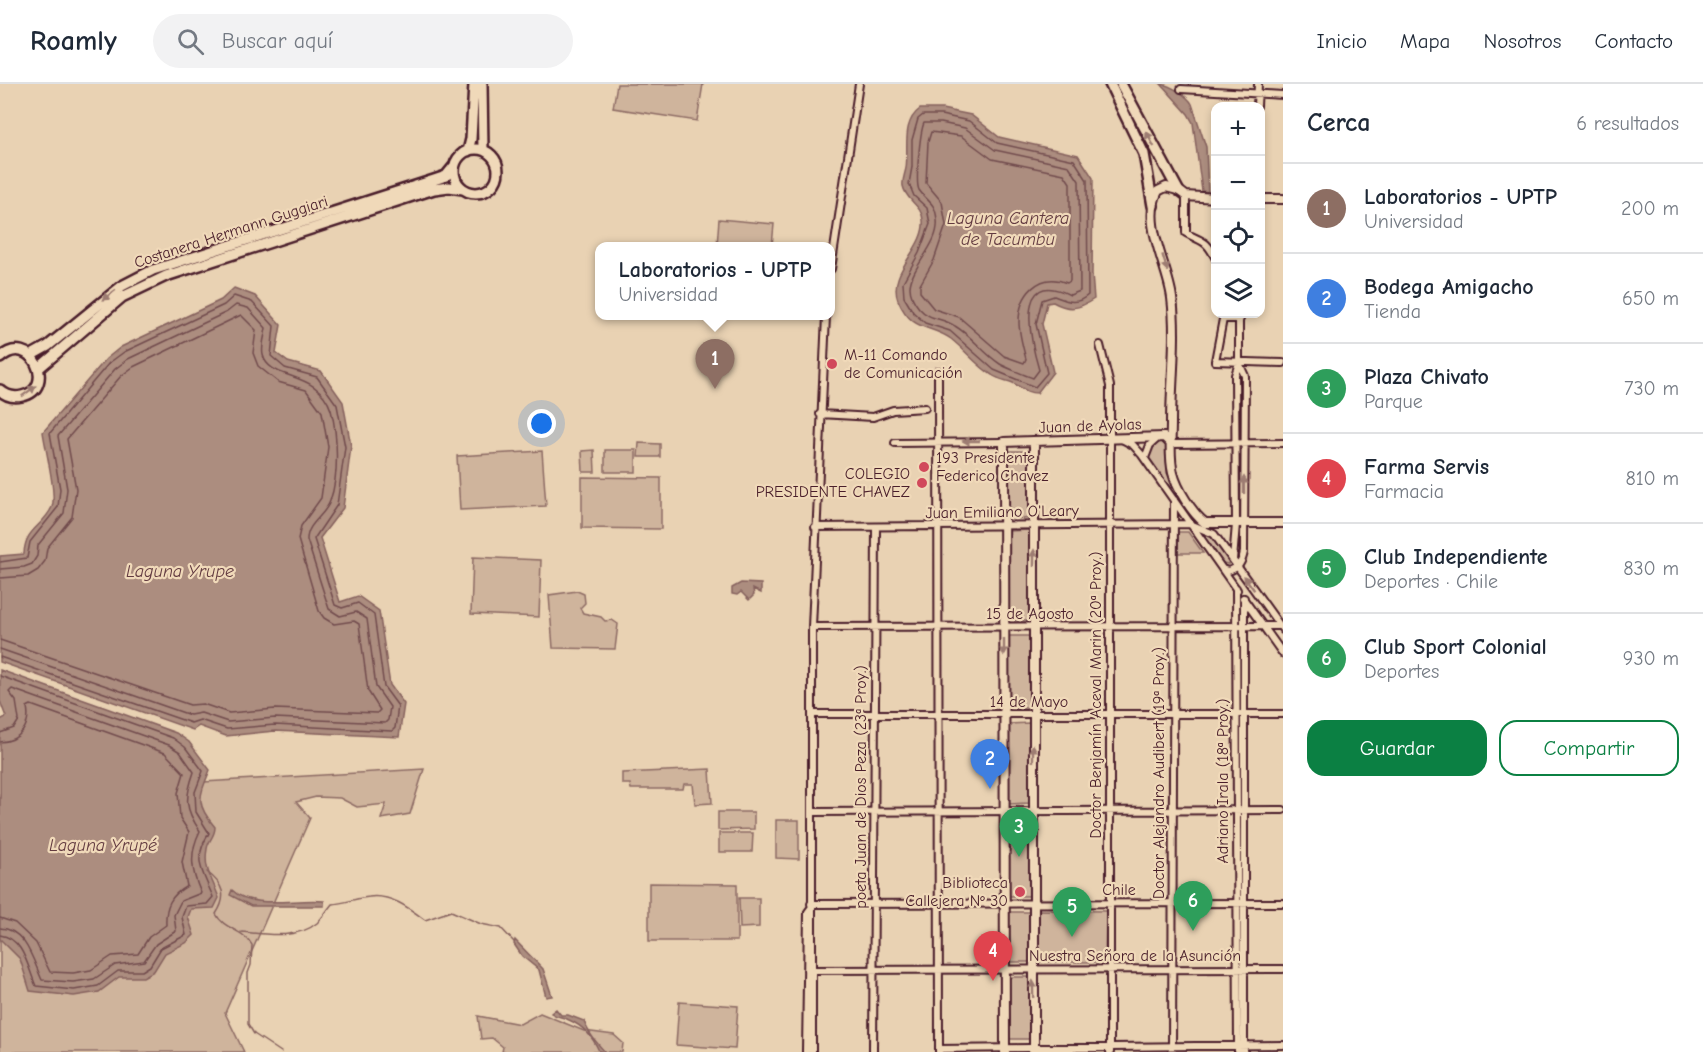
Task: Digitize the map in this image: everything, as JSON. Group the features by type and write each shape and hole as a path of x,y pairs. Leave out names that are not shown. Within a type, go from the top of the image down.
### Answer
{"highway":[{"path":"468,151 483,150 489,153 497,165 498,171 494,185 483,193 476,194 463,189 455,178 455,165 468,151 471,139 474,84"},
{"path":"482,84 483,150"},
{"path":"1110,84 1144,153 1153,206"},
{"path":"1121,84 1182,193"},
{"name":"Costanera Hermann Guggiari","path":"30,356 48,346 122,286 153,270 446,176 455,165"},
{"name":"Costanera Hermann Guggiari","path":"39,368 122,297 166,276 434,189 449,187 463,189"},
{"path":"0,358 16,351 30,356 39,368 38,384 27,395 19,397 1,394"}],"main road":[{"path":"1211,198 1162,189 1153,206 1154,228 1169,277 1173,301 1171,427 1173,473 1196,515 1210,524 1283,524"},
{"path":"1265,199 1283,199"},
{"path":"1161,437 1171,427"},
{"name":"Juan de Ayolas","path":"1004,441 1161,437 1171,444"},
{"path":"1004,441 1005,1050"},
{"path":"1034,442 1032,970 1034,1049"}],"street":[{"path":"835,243 859,84"},
{"path":"1257,102 1258,84"},
{"path":"1181,89 1283,95"},
{"path":"1182,193 1186,233 1206,242 1211,251"},
{"path":"1229,318 1223,319 1214,360 1239,363 1283,363"},
{"path":"1240,318 1239,363 1236,375 1236,443 1240,524"},
{"path":"806,1052 809,1036 811,906 812,627 826,320"},
{"name":"Doctor Benjamín Aceval Marin (20ª Proy.)","path":"1100,345 1110,386 1111,1049"},
{"path":"1222,569 1228,571 1235,564 1240,524 1245,376 1239,363"},
{"path":"938,371 939,1050 1241,1049 1283,1045"},
{"path":"820,414 873,417 892,410 925,408"},
{"path":"1145,458 1150,445 1161,437"},
{"path":"1122,439 1133,445 1145,458 1283,654"},
{"name":"Juan de Ayolas","path":"895,443 1004,441"},
{"path":"1171,444 1283,443"},
{"name":"Doctor Alejandro Audibert (19ª Proy.)","path":"1172,1049 1174,501"},
{"path":"1190,524 1214,534 1282,628"},
{"name":"Juan Emiliano O'Leary","path":"815,527 1190,524"},
{"name":"poeta Juan de Dios Peza (23ª Proy.)","path":"873,1050 876,527"},
{"name":"Adriano Irala (18ª Proy.)","path":"1236,588 1240,627 1241,1049"},
{"name":"Adriano Irala (18ª Proy.)","path":"1240,627 1244,598"},
{"name":"15 de Agosto","path":"812,627 1282,628"},
{"name":"14 de Mayo","path":"812,714 938,716 1283,714"},
{"path":"812,812 1283,810"},
{"name":"Chile","path":"811,906 1283,903"},
{"name":"Nuestra Señora de la Asunción","path":"810,970 1283,969"},
{"path":"809,1036 812,1052"}],"shaded area":[{"path":"617,84 703,84 697,121 613,108"},
{"path":"719,219 774,224 772,242 717,242"},
{"path":"1159,441 1166,441 1167,473 1196,518 1191,518 1147,457 1150,448"},
{"path":"639,443 660,444 660,457 638,457"},
{"path":"594,450 595,472 583,472 582,451"},
{"path":"605,450 636,450 636,472 605,472"},
{"path":"542,451 546,506 460,510 457,456"},
{"path":"1008,451 1029,451 1029,519 1008,518"},
{"path":"582,477 661,478 661,529 582,528"},
{"path":"1029,530 1029,621 1009,621 1009,531"},
{"path":"1178,532 1188,532 1203,553 1178,553"},
{"path":"1206,533 1211,535 1229,560 1228,564 1223,563 1205,538"},
{"path":"473,557 541,560 539,617 471,614"},
{"path":"577,591 584,594 585,603 580,608 583,613 601,617 605,621 612,620 618,624 615,649 553,648 549,595"},
{"path":"1008,636 1029,636 1029,708 1009,708"},
{"path":"1029,723 1029,803 1009,804 1009,724"},
{"path":"424,769 410,814 381,819 386,804 357,807 340,798 316,797 296,802 310,818 225,1013 244,1052 0,1052 0,794"},
{"path":"710,769 712,803 695,804 693,784 684,784 683,789 631,789 630,784 622,784 622,773"},
{"path":"718,812 754,812 754,829 718,830"},
{"path":"1009,819 1029,819 1029,896 1009,896"},
{"path":"776,820 799,820 799,859 776,858"},
{"path":"719,833 753,833 752,852 719,852"},
{"path":"649,883 737,884 737,941 649,941"},
{"path":"739,898 759,898 759,927 740,928"},
{"path":"1039,910 1106,911 1105,962 1039,962"},
{"path":"1009,912 1029,912 1029,962 1009,962"},
{"path":"1009,977 1029,977 1029,1039 1009,1039"},
{"path":"679,1002 738,1006 735,1049 676,1045"},
{"path":"540,1013 584,1031 614,1035 623,1043 622,1052 502,1052 503,1047 492,1038 481,1039 478,1016 520,1024"}],"water":[{"path":"1161,84 1178,91 1192,104 1206,147 1208,192 1202,191 1193,123 1188,114"},
{"name":"Laguna Cantera de Tacumbu","path":"920,109 942,109 971,115 999,137 1078,155 1093,178 1094,299 1074,308 1053,302 1047,303 1042,324 1053,372 1037,393 1027,391 992,375 951,339 915,323 903,311 898,300 896,289 898,279 922,230 923,220 920,210 907,196 903,184 908,128 910,121"},
{"name":"Laguna Yrupe","path":"234,288 255,296 281,325 276,353 288,362 321,371 343,402 351,446 343,508 320,538 340,602 358,596 379,611 390,685 404,704 399,737 275,731 226,736 199,726 193,730 0,662 0,556 24,554 28,538 52,507 52,482 43,432 106,359 121,347 221,300"},
{"path":"741,583 761,584 761,593 753,589 754,595 749,600 741,592 737,595 732,594 732,588"},
{"name":"Laguna Yrupé","path":"0,670 176,733 189,742 210,770 203,787 201,800 204,812 215,827 208,846 206,863 219,898 214,908 191,909 188,917 194,935 186,943 165,953 154,971 143,977 119,977 99,992 74,996 30,991 20,959 0,939 0,720 6,717 0,701"},
{"path":"232,890 251,900 275,902 313,900 324,901 324,906 251,906 230,895"},
{"path":"515,940 543,969 552,996 546,997 539,970 522,956 514,944"},
{"path":"556,1009 561,1015 584,1021 590,1034 605,1052 599,1051 591,1037 579,1025 551,1013"}],"waterway":[{"path":"207,872 217,881 222,891 222,902 216,914 219,919 244,936 252,945 251,965 248,973 248,1024 254,1034 281,1052"},
{"path":"241,932 270,935 300,932 317,923 332,904 377,897 399,903 425,920 451,911 481,924 501,928 514,942"}],"place":[{"name":"M-11 Comando de Comunicación","path":"832,364"},
{"name":"Laboratorios - UPTP","path":"715,389"},
{"name":"193 Presidente Federico Chavez","path":"924,467"},
{"name":"COLEGIO PRESIDENTE CHAVEZ","path":"922,483"},
{"name":"Bodega Amigacho","path":"990,789"},
{"name":"Plaza Chivato","path":"1019,857"},
{"name":"Biblioteca Callejera Nº 30","path":"1020,892"},
{"name":"Club Sport Colonial","path":"1193,931"},
{"name":"Club Independiente","path":"1072,937"},
{"name":"Farma Servis","path":"993,981"}]}
